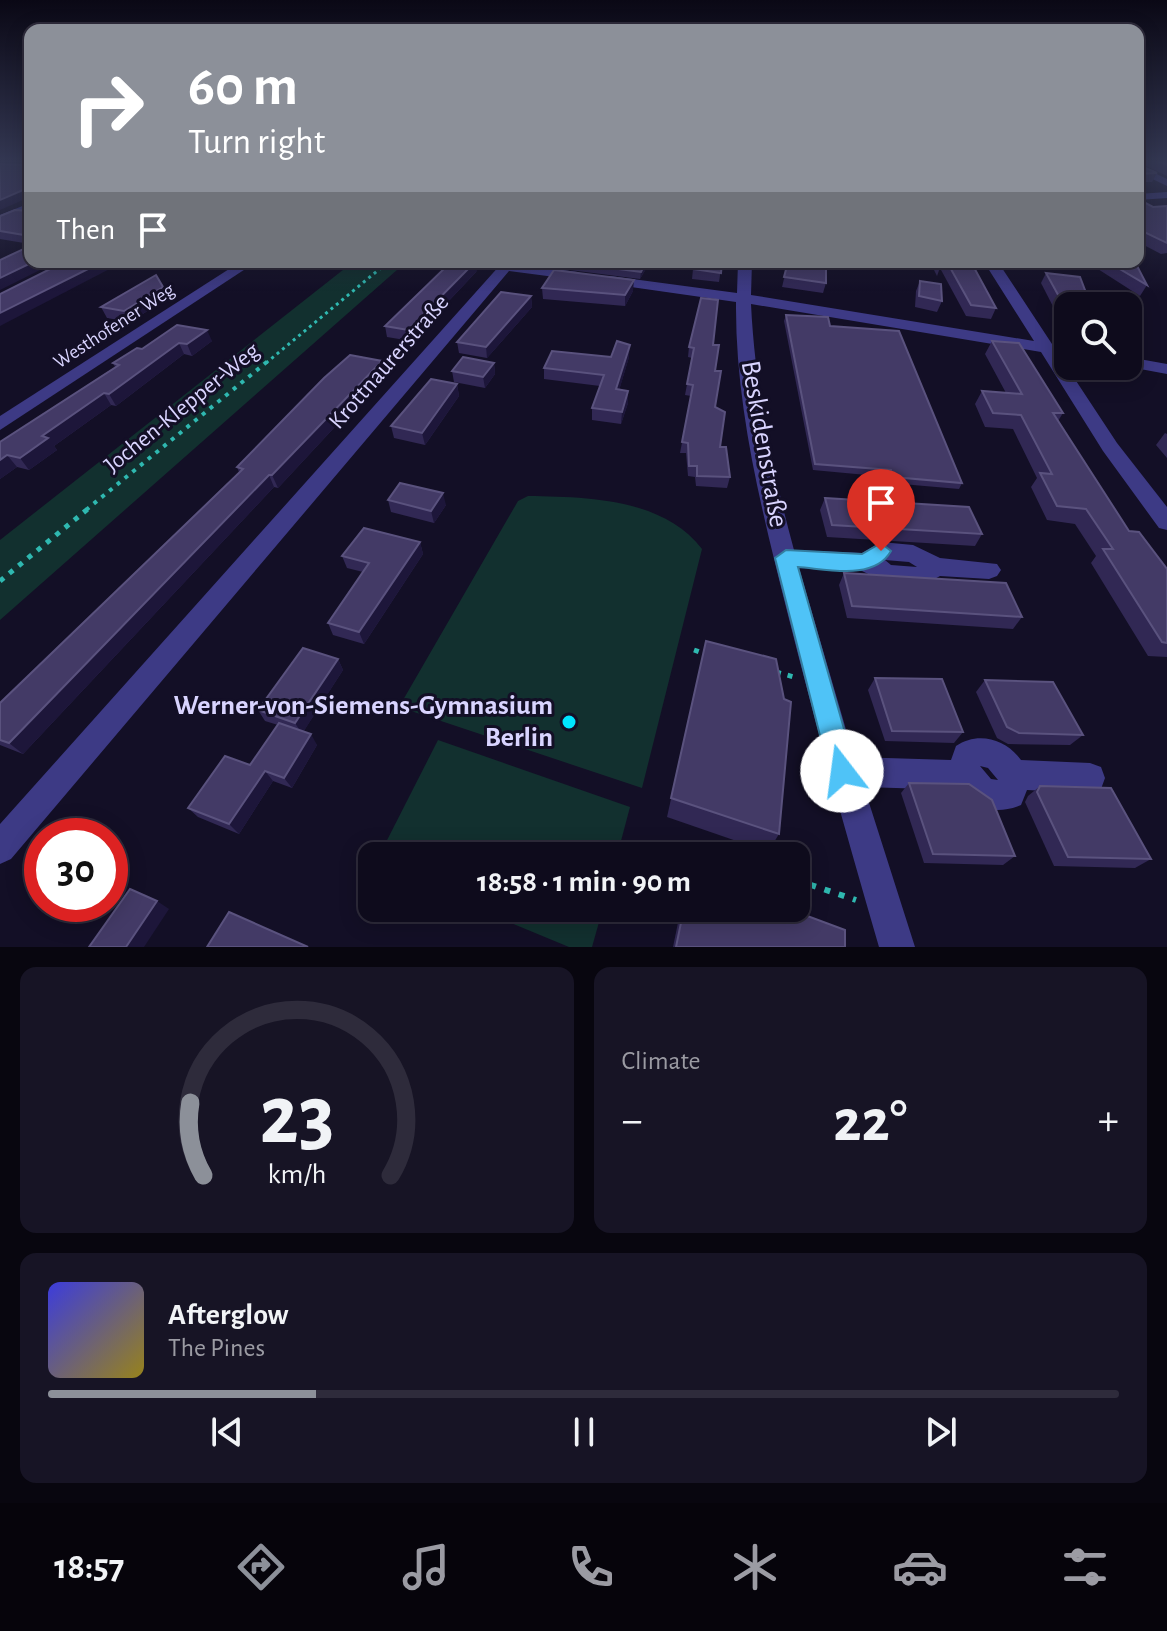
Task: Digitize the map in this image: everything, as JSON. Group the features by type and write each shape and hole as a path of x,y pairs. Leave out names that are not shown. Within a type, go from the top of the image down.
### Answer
{"street":[{"path":"0,219 24,210"},
{"name":"Westhofener Weg","path":"0,424 240,268"},
{"name":"Krottnaurerstraße","path":"0,848 505,268"},
{"name":"Krottnaurerstraße","path":"514,268 742,297 1054,350"},
{"name":"Beskidenstraße","path":"744,268 742,297 752,395 786,558 842,771 897,947"},
{"path":"995,268 1110,447 1167,522"},
{"path":"1142,365 1167,369"},
{"path":"786,558 866,562 887,574 922,577 936,567 989,570"},
{"path":"842,771 967,775 983,792 1001,797 1010,794 1014,787 1013,775 1090,778"}],"path":[{"name":"Jochen-Klepper-Weg","path":"0,581 381,268"},
{"path":"694,650 708,654"},
{"path":"765,670 800,679"},
{"path":"810,885 859,901"}],"green space":[{"path":"345,268 399,268 0,620 0,540"},
{"path":"528,496 599,500 645,510 667,519 686,532 702,549 642,788 399,707 518,501"},
{"path":"438,740 630,807 621,842 386,842"},
{"path":"509,922 599,922 592,947 569,947"}],"building":[{"path":"1144,204 1167,206 1167,243 1144,232"},
{"path":"15,210 24,211 24,235 0,231 0,216"},
{"path":"24,249 24,266 0,278 0,260"},
{"path":"52,268 90,268 0,313 0,294"},
{"path":"445,268 469,268 408,330 385,326"},
{"path":"610,268 643,268 641,272"},
{"path":"693,268 721,268 721,273"},
{"path":"786,268 826,268 826,283 784,277"},
{"path":"950,268 974,268 996,308 971,305"},
{"path":"1118,268 1138,268 1147,285"},
{"path":"554,270 634,280 625,295 542,288"},
{"path":"1046,273 1080,277 1086,292 1056,292"},
{"path":"156,275 163,287 124,311 101,307"},
{"path":"920,281 941,284 942,301 919,296"},
{"path":"501,292 531,296 486,347 457,342"},
{"path":"701,298 718,300 713,345 719,345 715,371 721,371 715,407 725,412 720,447 726,447 730,477 697,476 697,466 689,466 688,443 682,442 693,385 687,384 694,348 689,347"},
{"path":"786,315 828,317 830,326 899,331 962,483 893,477 891,470 815,464"},
{"path":"177,325 207,330 187,344 179,343 109,394 104,393 42,436 48,438 20,458 7,455 0,460 0,442 119,365 113,363 137,348 142,349"},
{"path":"617,341 630,345 616,389 628,391 622,412 592,408 604,375 544,368 552,351 611,357"},
{"path":"992,341 1019,343 1063,413 1053,413 1129,531 1139,532 1167,569 1167,643 1162,642 1103,549 1113,549 1086,509 1057,506 1040,473 1052,474 1021,415 993,413 982,391 1022,394"},
{"path":"350,355 382,361 9,743 0,740 0,703 243,469 237,467"},
{"path":"463,357 494,363 483,377 452,371"},
{"path":"431,379 457,384 422,433 391,426"},
{"path":"400,483 443,493 431,511 388,500"},
{"path":"825,498 969,507 982,534 832,525"},
{"path":"364,528 420,542 359,632 328,623 369,563 342,556"},
{"path":"844,573 1006,583 1022,617 852,606"},
{"path":"706,641 776,659 784,699 791,702 779,834 671,798"},
{"path":"303,648 338,659 295,723 258,710"},
{"path":"875,678 942,679 963,732 892,731"},
{"path":"985,680 1053,682 1083,735 1019,733 1007,727"},
{"path":"279,723 311,734 284,778 265,771 229,824 188,808 225,756 250,765"},
{"path":"909,783 969,784 992,800 1015,856 933,854"},
{"path":"1040,786 1111,788 1151,859 1068,857 1037,792"},
{"path":"130,889 157,901 126,947 89,947 107,922 128,922"},
{"path":"229,912 308,947 207,947"},
{"path":"810,917 845,930 845,947 676,947 681,922 810,922"}],"place":[{"name":"Werner-von-Siemens-Gymnasium Berlin","path":"569,722"}],"route":[{"path":"842,771 786,558 866,562 881,551"}]}
